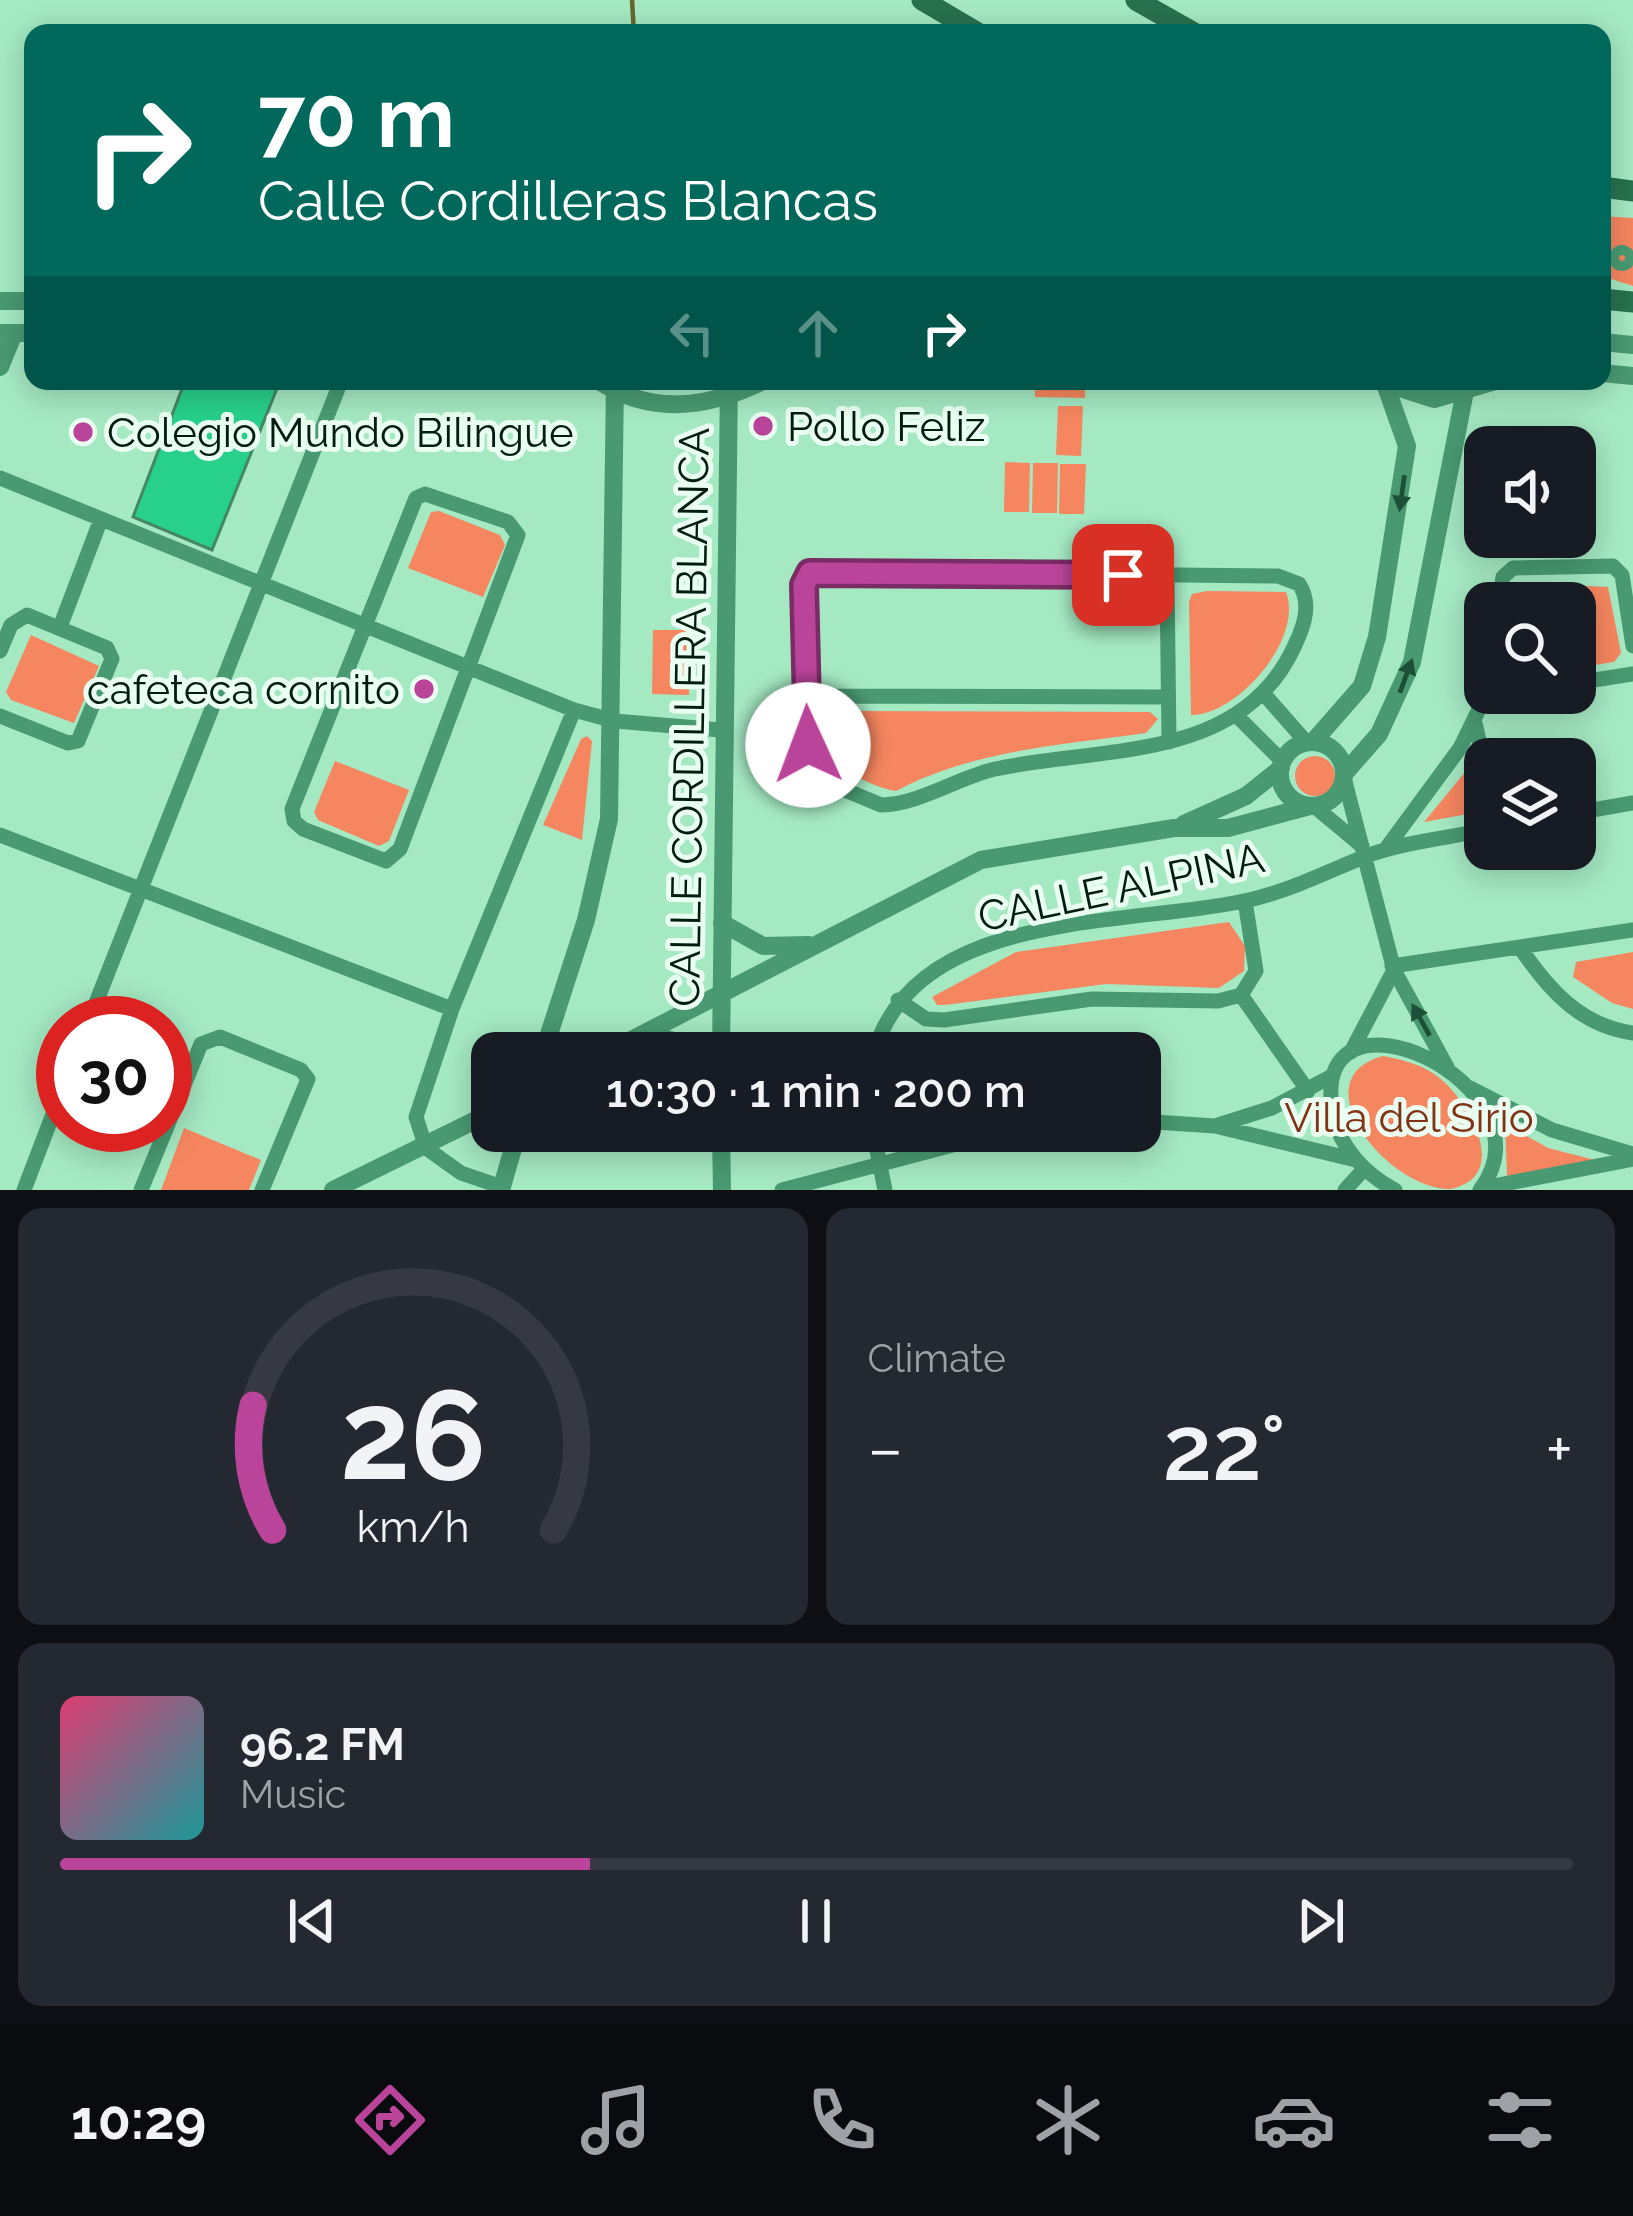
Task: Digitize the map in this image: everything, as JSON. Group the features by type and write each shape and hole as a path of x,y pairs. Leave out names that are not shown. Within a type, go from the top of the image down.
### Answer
{"main road":[{"path":"922,0 963,24"},
{"path":"1136,0 1177,24"}],"street":[{"path":"0,368 16,333"},
{"path":"98,996 336,390"},
{"path":"549,1032 604,849 615,721 609,390"},
{"path":"624,390 664,406 725,390"},
{"name":"CALLE CORDILLERA BLANCA","path":"721,1032 721,730 729,390"},
{"path":"1174,828 1238,801 1310,743 1362,686 1377,637 1407,446 1386,390"},
{"path":"1407,390 1434,399 1458,390"},
{"path":"647,1032 981,860 1174,828 1228,828 1330,801 1378,734 1412,662 1445,472 1465,390"},
{"path":"0,478 574,710 615,721 721,730"},
{"path":"418,496 508,522 518,535 400,849 386,862 303,829 292,817 364,628 418,496"},
{"path":"60,627 101,520"},
{"path":"1502,582 1513,568 1613,566 1622,575 1633,646"},
{"path":"814,571 1278,575 1299,584 1306,600 1300,633 1264,694 1238,717 1208,732 992,770 903,802 881,805 845,790 819,768 808,745 804,585 814,571"},
{"path":"1167,576 1169,742"},
{"path":"0,651 19,616 60,627 107,648 112,659 82,737 68,743 0,716"},
{"path":"1596,680 1633,674"},
{"path":"1264,694 1310,743 1338,755 1393,968 1449,1070"},
{"path":"806,696 1166,697"},
{"path":"512,1152 501,1188 461,1173 426,1148 416,1117 452,1009 574,710"},
{"path":"1385,850 1478,714"},
{"path":"1238,717 1282,765 1287,794 1312,806 1364,851"},
{"path":"1475,722 1479,738"},
{"path":"1596,809 1633,803"},
{"name":"CALLE ALPINA","path":"898,1000 934,971 999,942 1088,923 1246,901 1307,883 1364,851 1464,834"},
{"path":"0,836 452,1009"},
{"path":"884,1032 898,1000 926,1019 944,1020 1078,1001 1218,1001 1241,995 1256,971 1246,901"},
{"path":"722,922 763,946 813,945"},
{"path":"1393,968 1633,931"},
{"path":"1522,949 1562,1001 1593,1021 1633,1033"},
{"path":"1215,1126 1330,1077 1351,1052 1393,968"},
{"path":"1241,995 1308,1090"},
{"path":"141,1190 201,1044 220,1037 301,1070 308,1079 262,1190"},
{"path":"1351,1052 1383,1042 1407,1046 1449,1070 1466,1086 1552,1130 1633,1156"},
{"path":"1330,1077 1339,1134 1367,1173"},
{"path":"1466,1086 1493,1137 1494,1157 1481,1189"},
{"path":"1161,1122 1215,1126 1367,1173 1395,1190"},
{"path":"333,1190 471,1123"},
{"path":"24,1190 39,1152"},
{"path":"721,1152 722,1190"},
{"path":"874,1152 885,1190"},
{"path":"782,1190 925,1152"},
{"path":"1481,1189 1633,1156"},
{"path":"1345,1190 1367,1173"}],"green space":[{"path":"1611,217 1633,218 1633,286 1611,279"},
{"path":"1035,390 1085,390 1085,398 1035,397"},
{"path":"1058,406 1083,406 1081,456 1056,455"},
{"path":"1005,462 1030,463 1029,512 1004,512"},
{"path":"1033,463 1058,463 1057,513 1032,513"},
{"path":"1060,464 1086,464 1084,514 1059,514"},
{"path":"431,512 500,535 505,545 483,597 408,568"},
{"path":"1596,586 1608,587 1621,653 1614,662 1596,665"},
{"path":"1286,592 1289,610 1285,631 1263,671 1228,702 1191,715 1189,602 1192,594"},
{"path":"653,630 689,630 689,695 652,694"},
{"path":"31,635 99,666 74,723 11,700 6,692"},
{"path":"832,712 1150,712 1158,719 1146,733 987,758 896,791 854,775 832,754 826,727"},
{"path":"587,736 592,741 582,840 543,825 581,739"},
{"path":"1315,756 1329,762 1335,776 1329,790 1315,796 1301,790 1295,776 1301,762"},
{"path":"335,761 409,790 389,841 379,846 318,820 314,812"},
{"path":"1464,773 1464,815 1424,822"},
{"path":"1229,922 1245,946 1244,971 1219,988 1106,984 945,1005 937,1005 932,997 1016,952"},
{"path":"1633,952 1633,1009 1612,1003 1573,977 1576,962"},
{"name":"Villa del Sirio","path":"1383,1056 1429,1070 1464,1105 1482,1155 1479,1170 1469,1182 1451,1189 1426,1184 1379,1153 1362,1131 1351,1108 1349,1086 1359,1068"},
{"path":"1505,1124 1548,1148 1599,1161 1507,1176"},
{"path":"192,1131 261,1160 249,1190 161,1190 175,1152 192,1152"}],"building":[{"path":"182,390 276,390 212,550 133,517"}],"waterway":[{"path":"632,0 633,24"}],"place":[{"name":"Pollo Feliz","path":"763,426"},
{"name":"Colegio Mundo Bilingue","path":"83,432"},
{"name":"cafeteca cornito","path":"424,689"}],"route":[{"path":"808,745 804,585 810,573 1123,575"}]}
